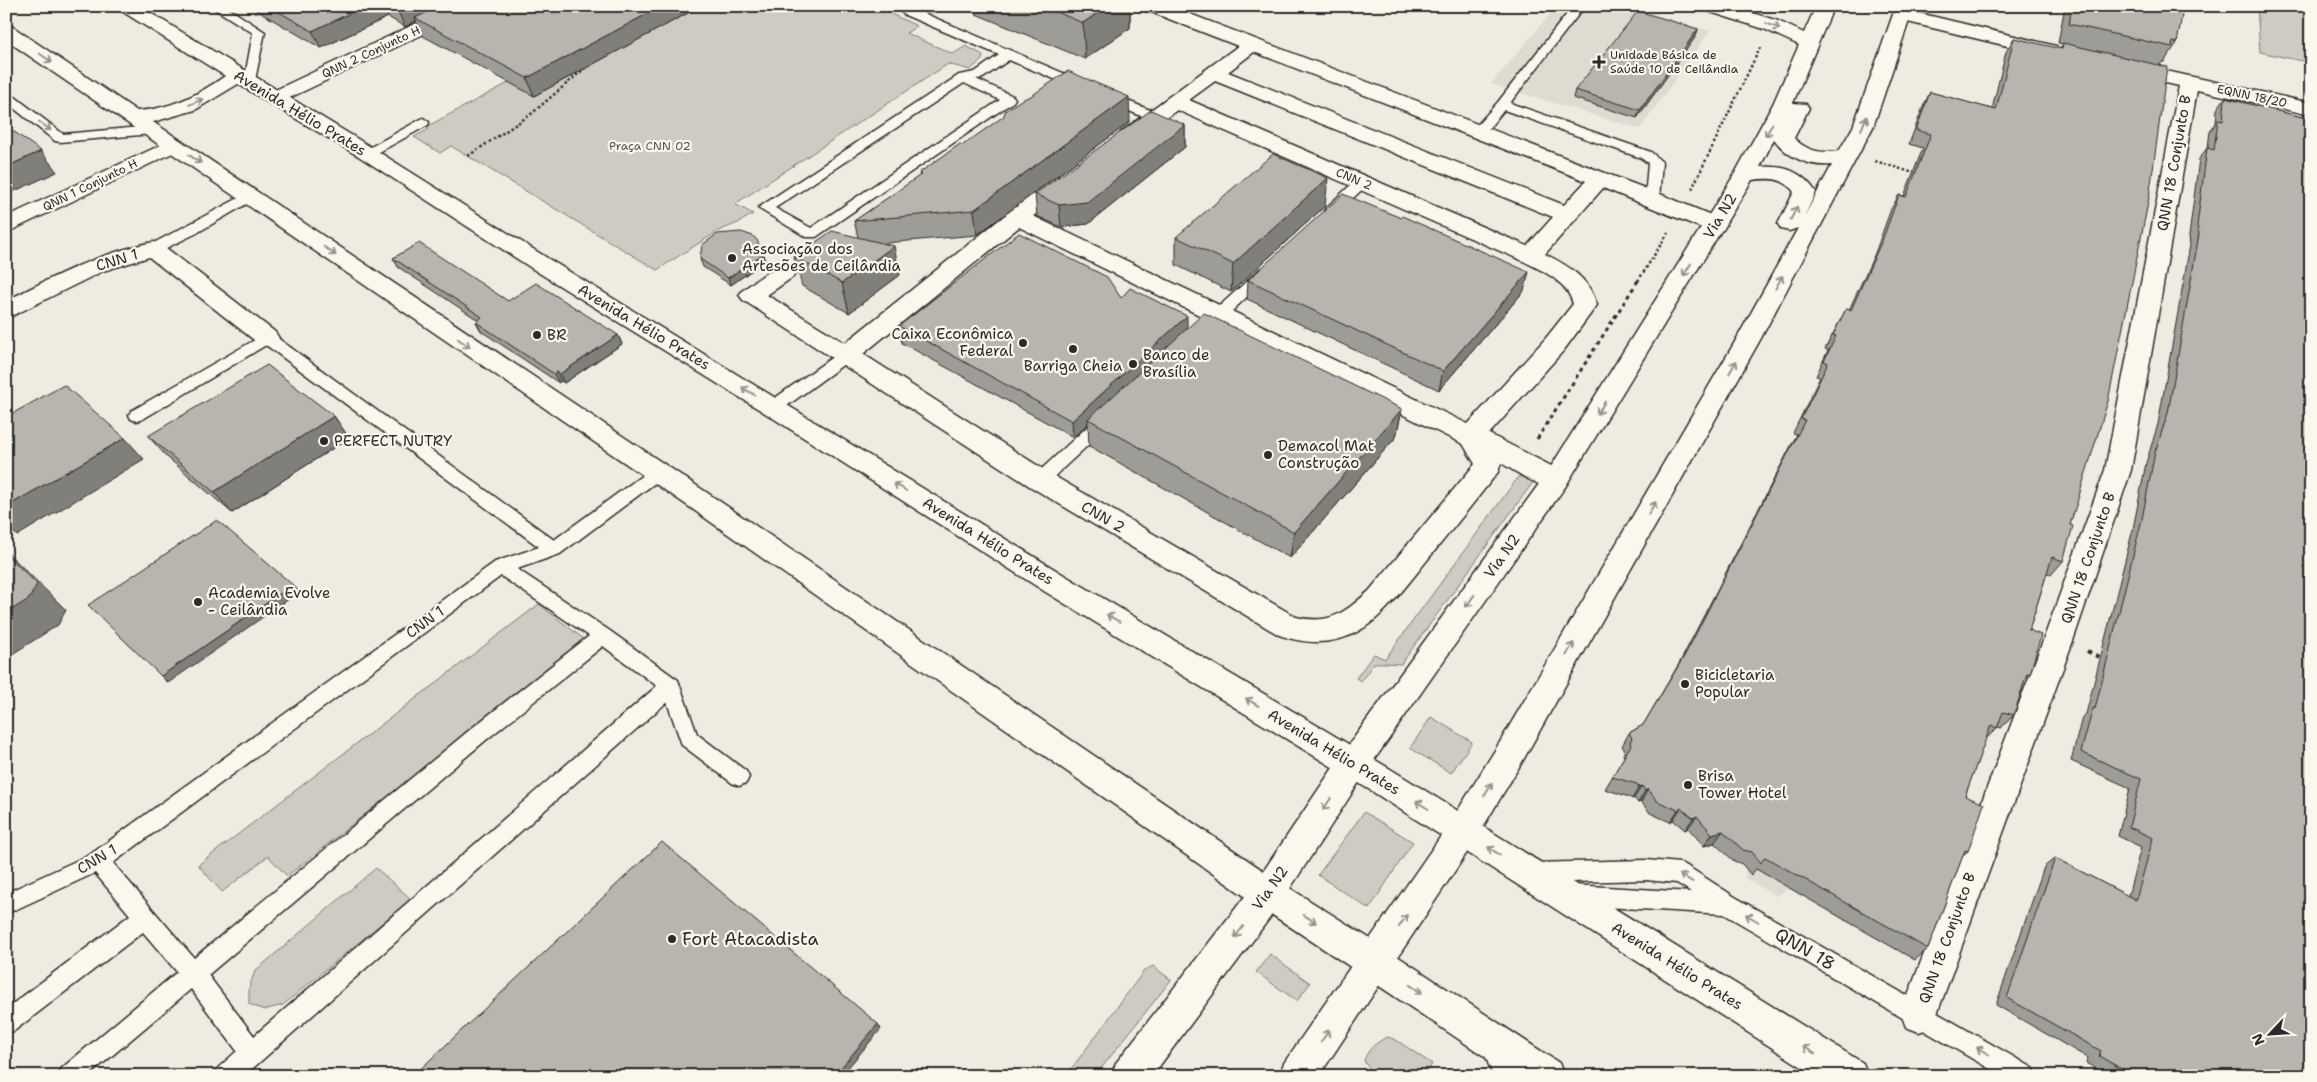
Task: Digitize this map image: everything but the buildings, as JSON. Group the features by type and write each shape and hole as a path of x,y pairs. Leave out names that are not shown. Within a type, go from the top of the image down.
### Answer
{"main road":[{"name":"Avenida Hélio Prates","path":"126,6 367,153 544,266 774,407 1054,583 1354,763 1850,1076"},
{"name":"QNN 2 Conjunto H","path":"274,98 468,6"},
{"path":"1152,6 1599,178 1715,225"},
{"path":"1710,6 1771,25 1807,47 1813,70 1806,92 1784,138 1794,150 1815,158 1827,159 1846,156"},
{"name":"Via N2","path":"1130,1076 1268,893 1354,763 1556,480 1745,175 1783,104 1825,6"},
{"path":"1297,1076 1463,831 1748,340 1863,127 1903,10 2068,54"},
{"path":"6,31 657,473 1268,893 1376,962 1546,1076"},
{"path":"1109,150 1251,45"},
{"name":"EQNN 18/20","path":"2114,65 2311,109"},
{"path":"1214,73 1568,215"},
{"path":"142,123 202,100 244,79"},
{"name":"QNN 18 Conjunto B","path":"1919,1014 2059,638 2118,470 2189,82"},
{"name":"CNN 2","path":"786,272 751,295 1040,480 1289,627 1309,633 1330,631 1344,626 1361,616 1379,599 1489,465 1472,437 1555,344 1585,305 1583,294 1578,286 1556,268 1532,256 1176,102"},
{"name":"QNN 1 Conjunto H","path":"6,226 174,145"},
{"path":"846,355 1017,217 1086,167"},
{"path":"1745,175 1764,172 1784,175 1798,182 1805,192 1758,285 1748,340"},
{"path":"1532,256 1599,178"},
{"path":"1017,217 1472,437 1556,480"},
{"name":"CNN 1","path":"6,311 99,263 125,254 153,249 267,338"}],"lane":[{"path":"216,6 258,32 244,79"},
{"path":"899,6 909,13 1155,117"},
{"path":"1478,132 1502,105 1579,6"},
{"path":"962,78 1009,99 811,234 764,208 962,78 979,75 1008,55"},
{"path":"6,96 60,138 142,123"},
{"path":"1502,105 1646,155 1655,162 1652,199"},
{"path":"367,153 423,122"},
{"path":"1319,222 1362,182"},
{"path":"153,249 190,231 250,196"},
{"path":"1197,335 1276,262"},
{"path":"137,415 267,338"},
{"name":"CNN 1","path":"267,338 554,549"},
{"path":"774,407 846,355"},
{"path":"1040,480 1118,408"},
{"path":"554,549 657,473"},
{"name":"CNN 1","path":"6,904 98,861 501,567 554,549"},
{"path":"501,567 603,636 670,686 689,739 739,777"},
{"path":"70,1076 479,734 603,636"},
{"path":"226,1076 670,686"},
{"path":"98,861 193,974 253,1053"},
{"path":"1529,873 1646,870 1680,873 1727,904"},
{"name":"QNN 18","path":"1564,894 1727,904 2026,1076"},
{"path":"6,1023 144,918"},
{"path":"1491,1039 1506,1076"}],"path":[{"path":"1522,463 1682,211 1771,25"},
{"path":"468,156 531,116 589,64"},
{"path":"1872,160 1920,175"},
{"path":"2059,638 2113,663"}],"shaded area":[{"name":"Unidade Básica de Saúde 10 de Ceilândia","path":"1557,6 1626,6 1710,31 1640,129 1491,84"},
{"path":"1748,850 1785,869 1789,888 1776,896 1745,878"}],"green space":[{"name":"Praça CNN 02","path":"697,6 885,6 891,14 917,26 906,33 953,54 966,46 983,55 982,60 970,70 948,64 735,204 753,214 738,223 718,231 657,270 451,146 440,153 414,137 429,129 426,127 510,82"},
{"path":"2257,6 2284,6 2311,12 2311,63 2260,52"},
{"path":"1519,476 1533,482 1401,664 1374,663 1361,681 1356,678 1374,654 1385,659"},
{"path":"539,604 585,640 287,876 268,856 222,892 198,865"},
{"path":"1431,717 1472,742 1451,773 1410,748"},
{"path":"1364,812 1413,842 1369,909 1318,875"},
{"path":"376,868 411,899 283,1005 264,1010 249,1004 249,988 255,971"},
{"path":"1270,954 1310,983 1297,1001 1256,972"},
{"path":"1153,966 1171,980 1095,1076 1066,1076 1144,971"},
{"path":"1388,1037 1396,1040 1432,1064 1425,1076 1400,1077 1383,1075 1369,1068 1364,1061 1367,1053 1376,1043"}],"place":[{"name":"Unidade Básica de Saúde 10 de Ceilândia","path":"1599,62"},
{"name":"Associação dos Artesões de Ceilândia","path":"732,258"},
{"name":"BR","path":"537,335"},
{"name":"Caixa Econômica Federal","path":"1023,343"},
{"name":"Barriga Cheia","path":"1073,349"},
{"name":"Banco de Brasília","path":"1133,364"},
{"name":"PERFECT NUTRY","path":"324,441"},
{"name":"Demacol Mat Construção","path":"1268,455"},
{"name":"Academia Evolve - Ceilândia","path":"198,602"},
{"name":"Bicicletaria Popular","path":"1685,684"},
{"name":"Brisa Tower Hotel","path":"1688,785"},
{"name":"Fort Atacadista","path":"672,939"}]}
